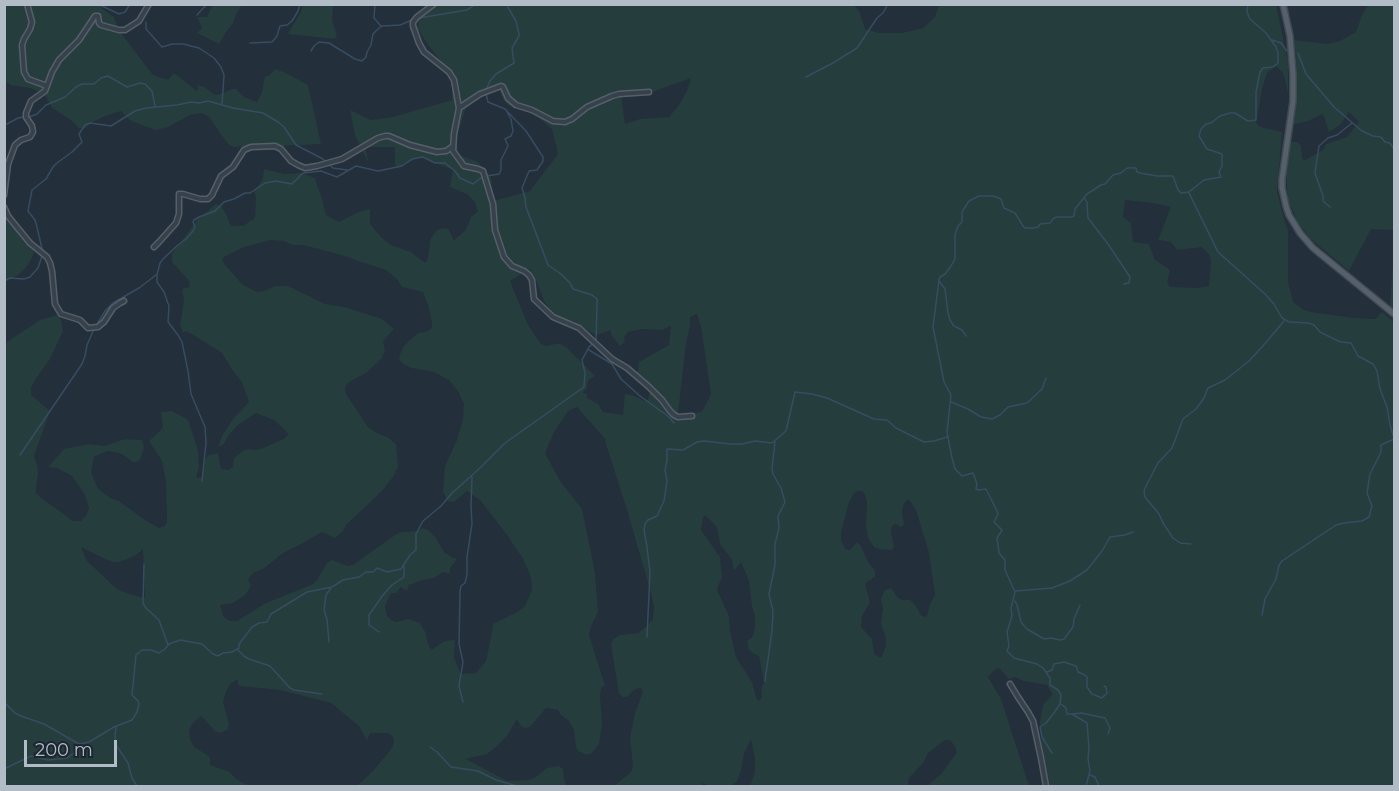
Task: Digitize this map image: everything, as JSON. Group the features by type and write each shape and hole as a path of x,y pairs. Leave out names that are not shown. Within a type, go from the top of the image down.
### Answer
{"main road":[{"path":"1283,4 1290,36 1293,74 1293,101 1282,179 1289,215 1313,248 1395,314"}],"street":[{"path":"27,4 32,22 22,45 24,72 28,79 47,86"},
{"path":"4,195 8,164 15,145 30,137 33,132 26,113 31,101 43,93 57,64 79,40 94,16 98,16 98,22 101,25 125,30 139,21 150,4"},
{"path":"434,4 415,18 413,26 424,52 452,76 459,108 452,146 464,166 483,171 494,204 494,224 502,253 512,266 531,277 533,295 537,303 554,319 579,328 612,359 627,368 648,386 674,416 692,416"},
{"path":"459,108 480,94 501,86 508,98 516,105 553,121 565,122 591,105 612,96 649,92"},
{"path":"154,247 176,223 179,214 178,194 208,199 221,176 234,167 249,147 275,146 294,163 308,168 342,159 382,136 389,136 410,145 437,152 446,151 452,146"},
{"path":"4,207 15,226 50,262 55,304 61,314 80,320 88,328 98,327 116,306 124,301"},
{"path":"1010,684 1033,721 1046,786"}],"green space":[{"path":"213,4 242,5 219,44 197,33 202,28 197,17 207,17"},
{"path":"1369,4 1394,5 1394,230 1371,229 1349,271 1311,239 1298,223 1288,199 1286,173 1290,142 1298,142 1301,146 1302,159 1306,160 1324,149 1326,144 1347,137 1359,122 1349,112 1340,125 1329,132 1323,114 1292,125 1297,80 1294,40 1328,44 1340,41 1356,32"},
{"path":"5,5 97,5 114,17 120,32 153,75 168,80 174,73 197,91 197,85 205,87 216,95 236,89 244,97 257,102 262,92 265,76 269,76 275,69 284,72 308,85 321,144 280,146 266,143 230,146 210,118 202,113 190,115 168,127 156,130 131,121 121,111 105,116 84,129 79,128 52,108 40,92 11,85 5,81"},
{"path":"302,5 333,5 332,20 337,35 335,39 288,34 302,10"},
{"path":"435,5 854,5 859,11 865,29 879,33 902,33 923,28 935,17 939,5 1276,5 1288,62 1288,92 1283,73 1276,66 1267,73 1256,123 1260,127 1282,132 1277,191 1288,231 1288,282 1293,302 1311,312 1354,318 1375,319 1382,312 1394,322 1394,786 1050,786 1040,722 1043,705 1052,693 1047,685 1023,681 1015,677 1009,679 999,668 988,677 1001,699 1029,786 927,786 941,774 957,752 950,740 945,740 928,753 923,763 909,778 909,786 750,786 755,772 751,739 744,754 737,781 732,785 710,786 702,783 702,786 614,786 631,772 633,766 630,738 635,713 643,692 641,688 635,689 627,697 619,694 611,645 613,639 620,635 638,633 646,627 653,619 654,607 606,440 577,407 568,411 554,432 545,453 560,481 582,509 595,573 598,612 589,635 605,686 601,689 600,697 602,724 599,744 592,753 587,755 578,751 574,730 569,721 558,710 546,708 530,727 524,728 517,719 507,736 496,747 487,754 466,759 507,781 529,780 547,768 559,766 563,769 567,786 357,786 392,748 393,737 389,733 370,733 367,740 359,726 331,703 280,690 240,686 236,680 230,684 223,702 229,725 227,730 220,733 215,731 201,716 192,724 189,731 190,739 194,747 210,758 210,765 230,772 236,779 254,786 5,786 4,353 7,342 40,320 57,315 61,320 63,331 50,359 31,387 31,395 50,411 34,456 38,474 36,493 73,521 81,521 86,516 89,508 85,495 72,476 57,468 48,467 64,449 89,444 104,446 125,439 143,441 144,448 140,460 133,462 122,454 109,451 94,457 91,472 98,489 159,528 165,526 167,521 166,481 162,461 149,441 163,428 161,412 172,411 189,422 198,451 199,466 196,478 203,477 205,459 209,455 218,453 221,469 229,470 233,467 234,458 244,450 261,449 284,439 289,434 274,420 256,413 238,425 224,444 218,447 233,419 249,402 242,382 222,353 192,334 185,331 183,333 180,325 184,301 182,289 190,287 189,281 172,262 172,254 197,220 216,204 222,207 231,226 243,226 255,218 254,190 263,178 264,169 284,174 301,173 315,178 326,215 339,222 358,212 370,209 370,224 382,238 391,245 411,252 425,263 430,240 436,231 442,228 448,229 454,240 466,230 471,217 478,211 475,202 467,194 450,187 453,170 420,157 398,168 395,165 395,147 365,147 369,164 355,135 350,110 371,120 393,117 452,100 452,75 418,29 419,20","holes":["691,78 687,91 669,117 640,119 625,124 621,94 655,91","499,85 504,101 508,105 534,114 552,129 558,154 530,191 493,201 491,177 478,162 459,155 456,139 465,110 476,98","1125,200 1171,207 1158,240 1171,242 1177,250 1201,247 1206,251 1211,262 1209,286 1170,287 1167,282 1170,271 1155,260 1149,244 1133,242 1131,223 1123,217","270,240 284,241 345,256 386,270 397,279 402,287 423,292 432,328 418,333 411,339 403,347 399,357 405,365 434,372 449,380 458,391 464,404 463,419 457,440 445,466 443,492 448,501 454,502 467,491 480,500 523,559 531,577 532,590 525,606 493,624 486,661 476,673 461,674 454,658 455,640 445,641 431,650 420,623 408,619 397,622 387,616 385,606 391,593 396,593 401,587 407,591 409,585 434,578 443,572 450,574 450,568 457,559 444,552 436,538 423,528 395,535 353,565 348,566 332,560 327,563 313,584 266,603 237,621 230,621 223,616 220,605 233,603 246,594 251,586 248,579 253,573 263,569 283,553 322,532 335,538 382,491 398,467 396,444 368,427 346,394 345,387 349,382 366,373 382,358 385,350 383,341 394,329 382,319 344,307 325,304 288,286 276,286 257,292 243,285 225,265 222,259 244,247","530,269 544,301 556,316 576,322 597,335 611,330 611,335 620,346 625,342 624,337 628,332 643,329 662,330 671,326 669,345 639,362 637,375 650,390 648,400 644,401 625,394 623,415 603,412 598,404 587,398 587,394 583,392 587,388 588,380 595,376 566,347 560,344 547,346 541,344 528,325 510,281","697,314 701,326 711,394 702,412 679,415 686,343 690,317","858,491 865,494 867,503 868,538 874,547 879,549 892,550 894,547 892,526 896,524 903,526 902,511 908,499 916,510 929,553 935,595 925,617 910,600 898,598 891,588 885,590 881,598 883,608 881,623 886,646 881,658 874,654 872,639 861,627 862,616 870,602 865,584 875,577 875,571 857,542 850,550 845,549 841,540 849,502 854,493","706,516 717,527 720,544 732,560 734,571 741,562 749,581 755,628 753,636 747,641 749,650 759,656 764,682 761,690 762,697 759,701 752,682 736,657 729,616 717,590 722,578 720,557 701,530 703,517","81,547 113,562 135,556 143,549 145,598 117,589 87,561"]},
{"path":"4,213 33,249 28,265 18,275 5,282"},
{"path":"1394,248 1394,309 1390,306"}],"waterway":[{"path":"84,4 102,6 119,14 125,12 130,4"},
{"path":"197,15 207,4"},
{"path":"250,43 272,42 280,26 292,21 300,4"},
{"path":"375,4 374,18 381,26"},
{"path":"419,18 467,10 476,4"},
{"path":"486,90 496,74 514,63 512,48 519,34 516,21 506,4"},
{"path":"806,77 857,48 888,4"},
{"path":"1052,753 1042,737 1040,727 1046,723 1060,704 1061,695 1050,685 1050,678 1043,668 1037,664 1014,658 1007,651 1009,646 1007,632 1015,592 1005,570 1005,560 999,553 997,538 1002,530 994,522 998,514 986,489 976,489 977,484 973,473 962,476 955,469 952,458 947,432 951,395 944,382 933,327 939,280 955,259 955,235 962,222 962,212 969,201 979,196 993,196 1001,199 1004,208 1015,213 1025,228 1033,228 1040,224 1050,223 1057,217 1074,216 1075,209 1087,194 1127,168 1136,168 1137,172 1157,176 1173,176 1181,193 1189,192 1204,180 1221,177 1219,172 1222,166 1222,154 1207,149 1199,136 1201,129 1220,116 1230,113 1235,113 1248,121 1256,120 1256,92 1260,72 1263,68 1273,67 1278,63 1276,47 1266,33 1250,19 1247,12 1248,4"},
{"path":"311,51 319,42 329,43 362,61 371,45 373,34 378,29 382,26 400,25 412,20"},
{"path":"146,22 146,29 162,47 183,44 199,48 214,58 224,75 222,105"},
{"path":"1272,40 1281,43 1287,51"},
{"path":"1298,53 1306,74 1334,107 1362,131 1381,137 1394,149"},
{"path":"29,117 37,114 46,105 65,97 76,87 82,84 94,84 108,76 127,87 140,83 145,84 152,91 155,106"},
{"path":"4,769 31,756 48,760 67,758 74,753 79,744 89,742 114,727 132,720 139,704 132,695 136,655 142,650 159,653 169,644 180,640 202,644 218,656 232,652 239,648 239,644 252,627 267,622 271,614 307,592 332,587 343,580 359,577 377,568 387,572 401,569 416,550 416,534 423,521 505,443 584,387 585,373 582,360 589,347 596,341 597,299 573,289 561,274 548,265 526,207 522,188 529,171 537,170 543,157 526,131 505,109 488,102 486,94"},
{"path":"42,249 35,220 28,211 32,190 46,179 57,163 82,142 79,134 85,125 90,123 111,126 135,111 146,108 208,101 263,113 284,127 296,145 323,159 333,168 347,170"},
{"path":"487,176 499,174 501,170 501,160 508,146 505,139 511,136 513,131 507,112"},
{"path":"4,124 24,117"},
{"path":"1330,207 1323,201 1315,173 1319,146 1352,123"},
{"path":"202,481 206,443 205,427 191,394 182,342 168,322 169,306 157,282 160,263 193,231 194,220 215,211 224,202 250,193 265,183 276,181 292,184 303,173 321,171 337,177 356,166 378,171 402,166 412,159 423,157 435,163 445,163 460,178 473,184 482,177"},
{"path":"1189,193 1218,252 1265,294 1282,318 1289,322 1314,325 1320,332 1334,339 1351,343 1358,356 1373,364 1377,371 1394,438"},
{"path":"1084,197 1087,203 1088,218 1130,277 1129,283 1124,284"},
{"path":"4,281 10,278 30,277 38,268 42,256"},
{"path":"97,324 113,303 156,275"},
{"path":"939,281 945,289 950,320 966,336"},
{"path":"1191,544 1180,543 1173,538 1159,514 1145,497 1144,491 1158,463 1172,448 1183,419 1196,409 1208,388 1225,380 1249,361 1284,321"},
{"path":"20,455 82,364 94,329"},
{"path":"589,350 612,364 621,379 674,423"},
{"path":"951,402 981,417 992,419 1008,407 1027,403 1042,389 1046,378"},
{"path":"647,637 650,572 644,530 648,520 657,516 664,501 667,481 665,470 667,449 683,450 697,442 704,441 730,444 755,441 772,443 786,431 795,392 827,398 874,419 887,420 896,428 924,442 947,437"},
{"path":"1262,615 1265,599 1276,579 1282,561 1336,525 1362,521 1369,517 1372,506 1367,493 1370,474 1381,452 1381,445 1394,439"},
{"path":"765,681 773,611 769,594 775,565 778,516 785,502 781,488 773,474 775,442"},
{"path":"463,702 459,686 463,662 459,644 460,591 467,574 472,524 472,477"},
{"path":"1016,591 1052,588 1070,581 1087,570 1110,537 1133,532"},
{"path":"144,564 143,604 159,620 168,645"},
{"path":"379,632 369,625 369,615 392,585 404,577 404,566"},
{"path":"329,642 324,610 326,595 331,588"},
{"path":"1015,601 1021,622 1027,629 1044,639 1060,640 1064,639 1073,627 1080,605"},
{"path":"238,650 249,659 270,666 290,688 322,694"},
{"path":"1047,672 1052,670 1054,664 1064,662 1076,666 1078,672 1087,677 1087,687 1092,694 1102,698 1107,693 1104,686"},
{"path":"4,702 15,713 44,724 79,744"},
{"path":"1061,704 1066,708 1067,714 1072,714 1087,723 1090,771 1086,786"},
{"path":"1073,714 1081,713 1105,718 1110,728 1108,734"},
{"path":"116,727 116,745 128,763 137,786"},
{"path":"430,747 451,767 478,771 496,780 517,786"},
{"path":"1090,775 1095,777 1099,786"}]}
